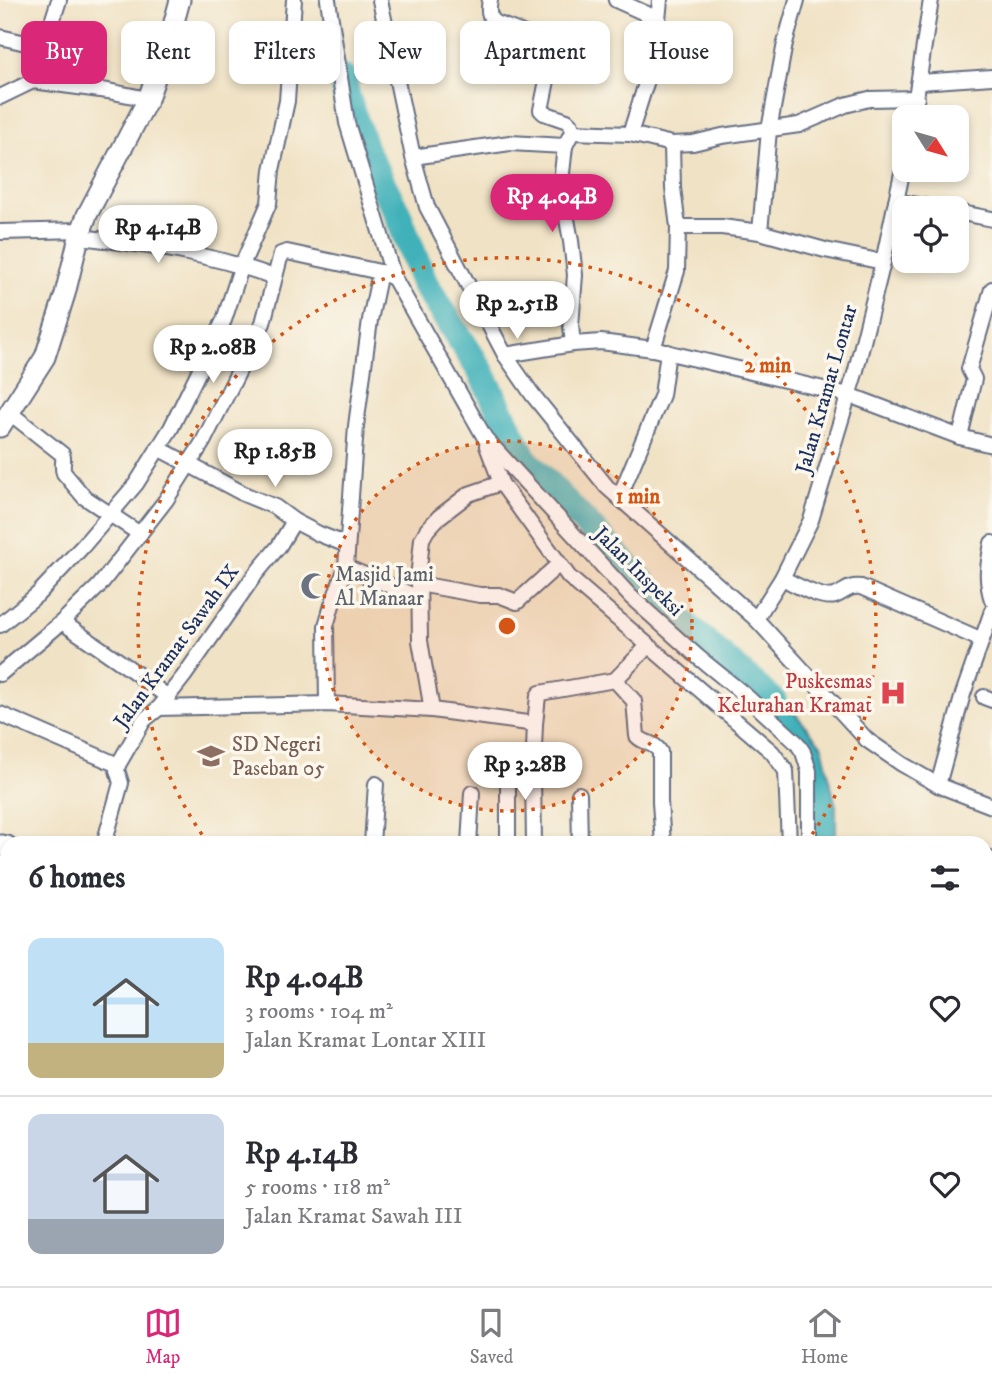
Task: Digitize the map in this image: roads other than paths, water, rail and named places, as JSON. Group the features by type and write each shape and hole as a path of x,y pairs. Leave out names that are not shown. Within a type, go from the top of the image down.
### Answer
{"main road":[{"path":"5,420 46,357 80,233 148,99 180,0"}],"street":[{"path":"52,21 59,0"},
{"path":"0,625 37,595 136,484 171,429 224,320 242,265 268,203 272,170 287,101 294,0"},
{"name":"Jalan Inspeksi","path":"328,0 347,123 387,275 485,438 631,597 797,743 809,771 809,836"},
{"path":"380,0 413,157 427,207 505,355 532,394 607,487 756,620 867,740 938,785 992,806"},
{"path":"490,0 491,19 547,42 553,51 541,110 567,121 572,132 565,146 562,173 575,275 571,327 573,344"},
{"path":"616,0 658,19"},
{"path":"629,134 654,58 660,0"},
{"path":"760,232 769,130 785,43 797,0"},
{"path":"916,105 931,0"},
{"path":"0,37 21,42"},
{"path":"920,82 992,77"},
{"path":"0,97 27,84"},
{"path":"56,84 148,99"},
{"path":"572,132 629,134 672,144 693,143 799,125 845,105 869,99 917,98"},
{"path":"413,157 510,143 565,146"},
{"path":"653,349 677,271 678,227 673,188 672,144"},
{"path":"969,214 992,219"},
{"name":"Jalan Kramat Lontar","path":"756,620 782,578 811,520 849,395 892,220"},
{"path":"678,227 722,227 760,232 883,262"},
{"path":"0,232 80,233 242,265 274,277"},
{"path":"0,674 62,622 99,586 166,500 203,442 262,323 281,254 287,252 387,275 370,320 356,426 346,567 326,626 327,704"},
{"path":"960,437 974,379 970,369 992,289"},
{"path":"505,355 601,342 653,349 849,395 960,437 992,444"},
{"path":"619,498 662,395 668,352"},
{"path":"5,420 62,454 64,473 84,497 140,534"},
{"path":"485,438 501,483 569,577 772,752 784,767 787,775 789,836"},
{"path":"158,448 246,495 275,507 319,534 346,545"},
{"path":"432,710 420,641 422,539 439,517 469,494 501,483"},
{"name":"Jalan Kramat Sawah IX","path":"106,836 121,783 118,765 144,720 164,703 254,576 279,546 294,521"},
{"path":"992,543 987,581 992,600"},
{"path":"346,567 419,591 499,595 517,602 559,564"},
{"path":"782,578 820,595 836,595 854,586 861,587 982,640"},
{"path":"938,785 963,694 992,611"},
{"path":"62,622 129,668 164,703 327,704 432,710 535,724"},
{"path":"534,836 533,774 538,696 543,692 615,680 648,646"},
{"path":"615,680 634,701 637,736 660,752 662,836"},
{"path":"0,714 118,765"},
{"path":"508,760 508,836"},
{"path":"373,836 376,785"},
{"path":"469,836 472,793"},
{"path":"579,794 580,836"}],"water":[{"path":"748,671 793,711 822,746 836,806 836,836 814,836 809,755 738,684"}],"waterway":[{"path":"343,79 366,153 397,212 424,283 480,370 524,459 672,613 773,702"}],"place":[{"name":"Masjid Jami Al Manaar","path":"314,586"},
{"name":"Puskesmas Kelurahan Kramat","path":"893,693"},
{"name":"SD Negeri Paseban 05","path":"211,756"}]}
